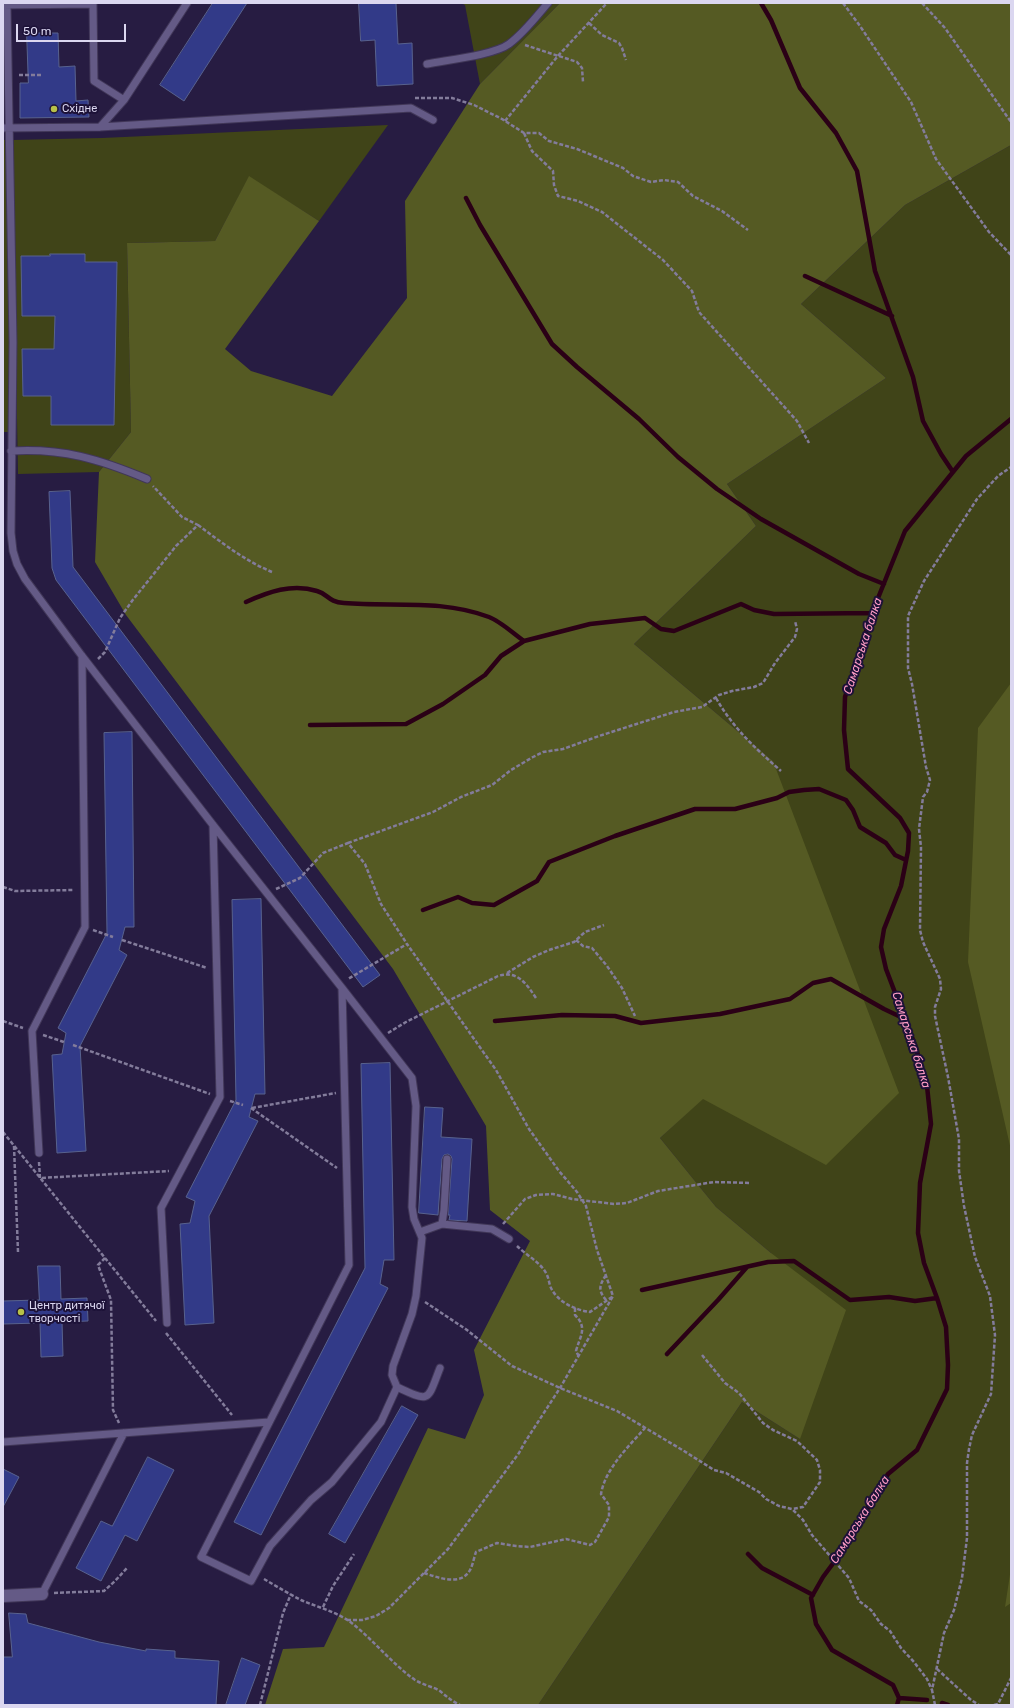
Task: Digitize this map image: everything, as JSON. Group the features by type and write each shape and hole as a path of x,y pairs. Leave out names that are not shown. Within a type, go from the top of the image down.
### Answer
{"street":[{"path":"3,1596 42,1594"}],"lane":[{"path":"124,100 94,81 93,3 5,5 8,75 6,128 13,342 11,451 7,503 17,564 25,579 82,656 412,1078 416,1106 412,1207 414,1219 422,1238 416,1296 412,1314 393,1366 392,1375 397,1387 419,1398 430,1394 440,1368"},
{"path":"100,127 124,100 187,3"},
{"path":"427,64 499,49 509,44 526,29 548,3"},
{"path":"6,128 100,127 411,108 433,120"},
{"path":"3,427 11,427"},
{"path":"11,451 36,449 81,455 117,466 147,479"},
{"path":"39,1154 32,1031 85,927 82,656"},
{"path":"165,1326 161,1208 220,1097 218,972 213,825"},
{"path":"341,986 349,1265 201,1557 251,1581 270,1546 311,1500 332,1482 381,1422 397,1387"},
{"path":"442,1224 447,1159"},
{"path":"420,1232 442,1224 492,1230 509,1239"},
{"path":"3,1442 269,1422"},
{"path":"42,1594 124,1433"}],"path":[{"path":"505,121 559,55 607,3"},
{"path":"843,3 910,102 936,159 989,232 1011,255"},
{"path":"922,3 945,28 1011,122"},
{"path":"589,23 602,35 618,43 622,48 626,60"},
{"path":"514,40 536,49 559,55 577,62 582,68 583,82"},
{"path":"8,75 42,75"},
{"path":"408,98 452,98 474,105 524,133 539,133 549,141 577,149 622,168 633,176 651,182 664,180 678,182 693,196 722,211 748,230"},
{"path":"524,133 532,151 553,171 554,185 558,196 578,201 602,212 663,260 692,291 699,312 797,421 809,443"},
{"path":"932,1690 944,1633 954,1610 962,1578 967,1538 967,1463 972,1435 991,1394 995,1335 990,1296 975,1257 958,1171 959,1139 935,1016 935,1007 941,989 940,980 923,942 920,930 921,847 919,828 923,798 927,792 930,780 926,767 908,668 908,616 924,581 977,499 998,476 1011,467"},
{"path":"147,479 182,517 198,525 230,549 260,567 272,572"},
{"path":"89,665 100,658 105,652 120,618 132,601 176,546 198,525"},
{"path":"267,894 300,878 323,853 433,812 461,797 492,786 511,770 543,752 563,749 674,712 702,707 716,698 732,691 754,687 763,683 775,663 795,637 797,629 795,621"},
{"path":"716,698 724,712 742,736 781,771"},
{"path":"347,1620 362,1620 376,1616 389,1608 448,1548 519,1453 579,1357 613,1296 597,1250 586,1206 583,1200 559,1171 529,1129 496,1070 407,944 381,904 365,864 348,843"},
{"path":"3,887 15,891 85,890"},
{"path":"381,1037 406,1022 506,973 533,957 574,942 585,932 604,925"},
{"path":"85,927 113,937"},
{"path":"122,940 218,972"},
{"path":"576,940 583,946 592,948 607,966 622,988 635,1016"},
{"path":"341,986 407,944"},
{"path":"506,973 515,976 527,984 536,998"},
{"path":"3,1021 64,1042"},
{"path":"73,1045 242,1105"},
{"path":"345,1092 252,1108 347,1175"},
{"path":"3,1132 158,1323"},
{"path":"14,1146 18,1252"},
{"path":"39,1154 40,1178"},
{"path":"40,1178 181,1171"},
{"path":"496,1232 524,1199 536,1195 553,1194 572,1199 620,1203 658,1191 714,1182 751,1183"},
{"path":"509,1239 533,1259 546,1273 551,1288 556,1296 575,1308 590,1312 613,1296"},
{"path":"105,1258 98,1265 111,1300 113,1410 124,1433"},
{"path":"606,1274 600,1285 600,1290 606,1300"},
{"path":"416,1296 467,1330 512,1366 560,1388 617,1411 714,1470 726,1473 759,1492 766,1499 779,1506 792,1509 803,1508 820,1482 820,1470 817,1460 797,1441 773,1430 763,1423 739,1393 725,1383 702,1355"},
{"path":"575,1308 575,1315 582,1321 583,1333 576,1351 579,1357"},
{"path":"165,1326 240,1424"},
{"path":"424,1573 448,1580 462,1578 470,1570 476,1552 484,1547 497,1543 530,1547 566,1539 590,1545 595,1542 610,1518 608,1506 601,1494 602,1489 610,1472 624,1452 645,1428"},
{"path":"792,1509 803,1520 812,1536 849,1578 858,1601 872,1610 881,1624 890,1631 901,1648 927,1679 932,1690 935,1705"},
{"path":"323,1607 333,1586 354,1554"},
{"path":"42,1594 104,1591 127,1568"},
{"path":"254,1574 302,1600 323,1607 347,1620 374,1642 385,1654 415,1680 427,1687 439,1690 452,1701 460,1705"},
{"path":"260,1705 281,1620 291,1594"},
{"path":"937,1669 959,1690 979,1705"},
{"path":"994,1705 998,1704 1011,1678"}],"green space":[{"path":"461,3 560,3 480,84 465,5"},
{"path":"560,3 1011,3 1011,145 905,205 801,304 886,378 727,484 756,526 634,644 773,761 899,1093 826,1165 703,1099 660,1138 716,1207 771,1253 846,1310 800,1439 742,1402 538,1705 265,1705 283,1649 324,1647 428,1428 465,1439 484,1395 474,1350 530,1241 490,1210 486,1126 393,969 126,615 95,562 99,472 131,432 127,243 215,241 249,176 319,221 225,349 251,371 332,396 407,298 405,201 480,84"},
{"path":"388,125 319,221 249,177 215,241 127,243 131,432 99,472 18,474 12,140 102,138"},
{"path":"3,140 6,140 11,432 3,432"},
{"path":"1011,145 1011,1705 538,1705 742,1402 800,1439 771,1253 716,1207 660,1138 703,1098 826,1164 773,761 634,644 756,526 727,484 886,378 801,304 905,205"},
{"path":"1011,683 1011,1150 968,962 978,728"},
{"path":"1011,1568 1011,1603 1005,1607"}],"building":[{"path":"213,3 247,3 184,101 160,85"},
{"path":"359,3 396,3 398,44 412,43 413,84 377,86 375,40 361,41"},
{"path":"27,33 58,33 59,67 75,66 76,101 88,100 89,117 20,118 20,83 28,83"},
{"path":"50,254 85,254 85,262 117,262 114,425 51,425 51,396 23,396 22,349 54,349 55,316 22,316 21,256 50,256"},
{"path":"70,491 73,567 380,975 363,987 56,580 52,568 49,492"},
{"path":"132,732 134,927 125,927 119,950 127,955 80,1046 86,1151 57,1153 52,1055 62,1054 66,1033 58,1028 107,933 104,733"},
{"path":"261,899 265,1094 255,1094 249,1117 258,1121 209,1216 214,1323 185,1325 180,1224 190,1223 195,1201 186,1197 236,1100 232,900"},
{"path":"390,1063 394,1260 384,1260 380,1284 388,1288 261,1535 234,1522 365,1268 361,1064"},
{"path":"425,1107 443,1108 441,1137 472,1139 467,1221 449,1220 450,1215 448,1215 452,1159 448,1154 444,1155 442,1159 438,1215 419,1213"},
{"path":"38,1266 60,1266 61,1299 87,1298 88,1321 62,1322 63,1356 41,1357 40,1323 3,1324 3,1301 39,1300"},
{"path":"402,1406 418,1415 345,1543 329,1534"},
{"path":"148,1457 174,1470 137,1541 125,1535 101,1581 76,1568 101,1521 112,1526"},
{"path":"3,1469 19,1477 3,1507"},
{"path":"9,1613 26,1614 28,1623 99,1642 146,1651 146,1649 175,1651 175,1658 219,1661 216,1705 3,1705 3,1657 12,1657"},
{"path":"242,1658 260,1665 245,1705 226,1705"}],"waterway":[{"path":"761,3 771,20 800,88 836,133 857,171 875,271 913,377 923,421 941,454 953,472"},
{"path":"466,198 480,225 552,344 639,419 678,457 717,489 761,519 859,574 884,584"},
{"path":"805,276 892,316"},
{"name":"Самарська балка","path":"897,1705 899,1698 893,1685 832,1650 816,1624 811,1598 823,1577 843,1550 888,1474 917,1450 947,1389 948,1365 946,1327 924,1263 918,1233 920,1183 931,1124 927,1086 915,1045 886,969 881,947 884,929 901,886 908,851 909,833 900,818 848,769 844,730 845,697 872,613 905,531 966,456 1011,419"},
{"path":"246,602 272,592 289,588 298,588 317,591 324,594 331,600 339,602 453,608 471,611 489,617 524,641 590,624 645,618 661,629 674,631 741,604 754,610 774,614 872,613"},
{"path":"310,725 406,724 443,704 485,675 501,656 524,641"},
{"path":"423,910 458,897 472,903 494,905 537,881 549,862 615,836 695,809 735,809 777,798 789,792 804,790 819,789 846,800 853,810 860,827 886,843 895,855 906,860"},
{"path":"495,1021 562,1015 615,1016 641,1023 720,1014 790,999 813,983 831,979 905,1019"},
{"path":"642,1290 768,1262 794,1261 850,1300 889,1297 915,1301 937,1298"},
{"path":"667,1354 747,1267"},
{"path":"748,1554 762,1568 813,1595"},
{"path":"899,1698 927,1700"},
{"path":"942,1703 948,1705"}],"place":[{"name":"Східне","path":"54,109"},
{"name":"Центр дитячої творчості","path":"21,1312"}]}
